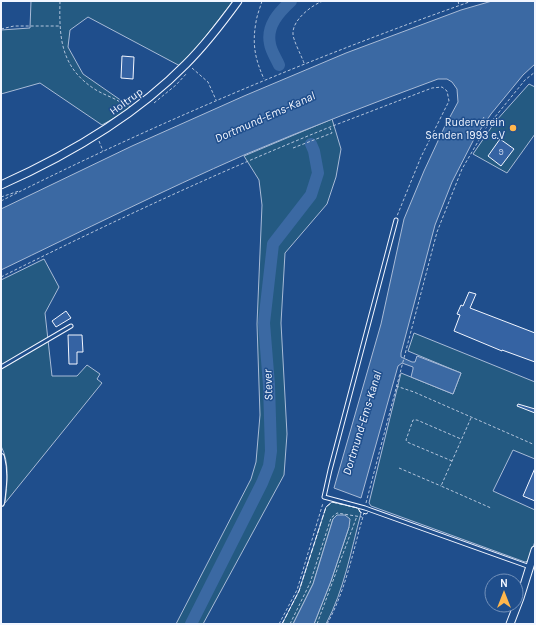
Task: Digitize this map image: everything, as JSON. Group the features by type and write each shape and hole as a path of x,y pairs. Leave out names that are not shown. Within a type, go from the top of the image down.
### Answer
{"street":[{"name":"Holtrup","path":"1,185 70,152 130,112 151,96 186,64 223,22 238,1"},
{"path":"1,457 4,478 1,503"},
{"path":"510,624 535,550"}],"lane":[{"path":"396,220 324,497 365,508 530,568"},
{"path":"1,367 71,326"}],"path":[{"path":"60,1 60,26 63,48 74,70 86,83 101,93 125,105 130,112"},
{"path":"262,1 256,22 254,49 258,66 264,80"},
{"path":"305,64 293,34 295,25 310,8 323,1"},
{"path":"458,1 460,5"},
{"path":"1,201 20,190 103,151 216,100 305,64 472,1"},
{"path":"1,29 14,26 60,26"},
{"path":"192,68 208,82 216,100"},
{"path":"328,624 344,584 363,517 437,232 462,169 486,128 525,80 535,72"},
{"path":"1,277 167,197 330,127 432,88 442,87 447,91 449,101 421,157 396,220"},
{"path":"484,116 479,123 486,128"},
{"path":"482,119 490,124"},
{"path":"293,148 332,133 330,127"},
{"path":"99,141 103,151"},
{"path":"1,197 20,190"},
{"path":"396,386 414,392 535,445"},
{"path":"441,486 471,418"},
{"path":"452,461 407,442 408,430 413,420 417,420 462,439"},
{"path":"399,468 491,508"},
{"path":"279,624 297,590 324,497"},
{"path":"290,624 310,583 330,518 337,513 363,517"},
{"path":"317,624 357,516"}],"shaded area":[{"path":"31,1 233,1 182,67 88,17 70,30 68,47 83,74 132,108 102,125 40,83 1,94 1,30 30,28"},
{"name":"Ruderverein Senden 1993 e.V","path":"529,84 535,87 535,134 507,173 473,154 495,122"},
{"path":"332,119 341,149 336,177 327,204 285,253 281,323 287,434 284,475 203,624 176,624 251,479 256,462 260,415 257,324 262,205 259,180 244,156"},
{"path":"44,259 59,287 45,313 52,376 77,376 87,365 100,374 97,379 102,383 5,503 7,466 1,446 1,280"},
{"path":"414,333 535,382 535,459 513,450 493,491 535,510 535,541 529,561 525,562 371,506 369,503 401,373 453,394 461,373 408,351"},
{"path":"332,502 358,508 361,513 338,598 326,624 314,624 331,581 349,527 333,519 313,584 293,624 282,624 299,591 326,507"}],"water":[{"name":"Dortmund-Ems-Kanal","path":"492,1 535,1 535,64 523,75 491,114 474,139 452,182 435,225 401,353 401,357 412,362 415,362 417,356 461,373 453,394 411,377 413,367 402,363 398,366 361,498 334,488 381,324 404,219 424,171 458,102 457,89 452,82 447,79 438,79 244,155 122,211 1,270 1,209 132,146 244,96 346,53 461,10"},
{"path":"337,515 345,515 350,519 349,527 331,581 314,624 293,624 313,584 333,519"}],"building":[{"path":"122,56 134,57 133,79 121,78"},
{"name":"Ruderverein Senden 1993 e.V","path":"500,139 514,149 501,166 488,156"},
{"path":"469,292 476,294 470,308 535,333 535,362 502,351 454,331 460,315 457,314 461,305 463,306"},
{"path":"66,311 71,318 56,327 52,321"},
{"path":"68,335 82,335 83,352 77,352 77,364 69,364"},
{"path":"518,404 535,409 535,413 517,406"},
{"path":"535,468 535,501 523,496"}],"waterway":[{"name":"Stever","path":"279,65 272,52 269,37 270,31 274,20 291,1"},
{"name":"Stever","path":"191,624 262,483 269,466 271,451 269,385 264,323 273,244 311,195 318,173 314,151 311,144"}],"fence":[{"path":"282,624 299,591 326,507 332,502 358,508 360,512 366,514 369,512"}],"place":[{"name":"Ruderverein Senden 1993 e.V","path":"513,128"}]}
